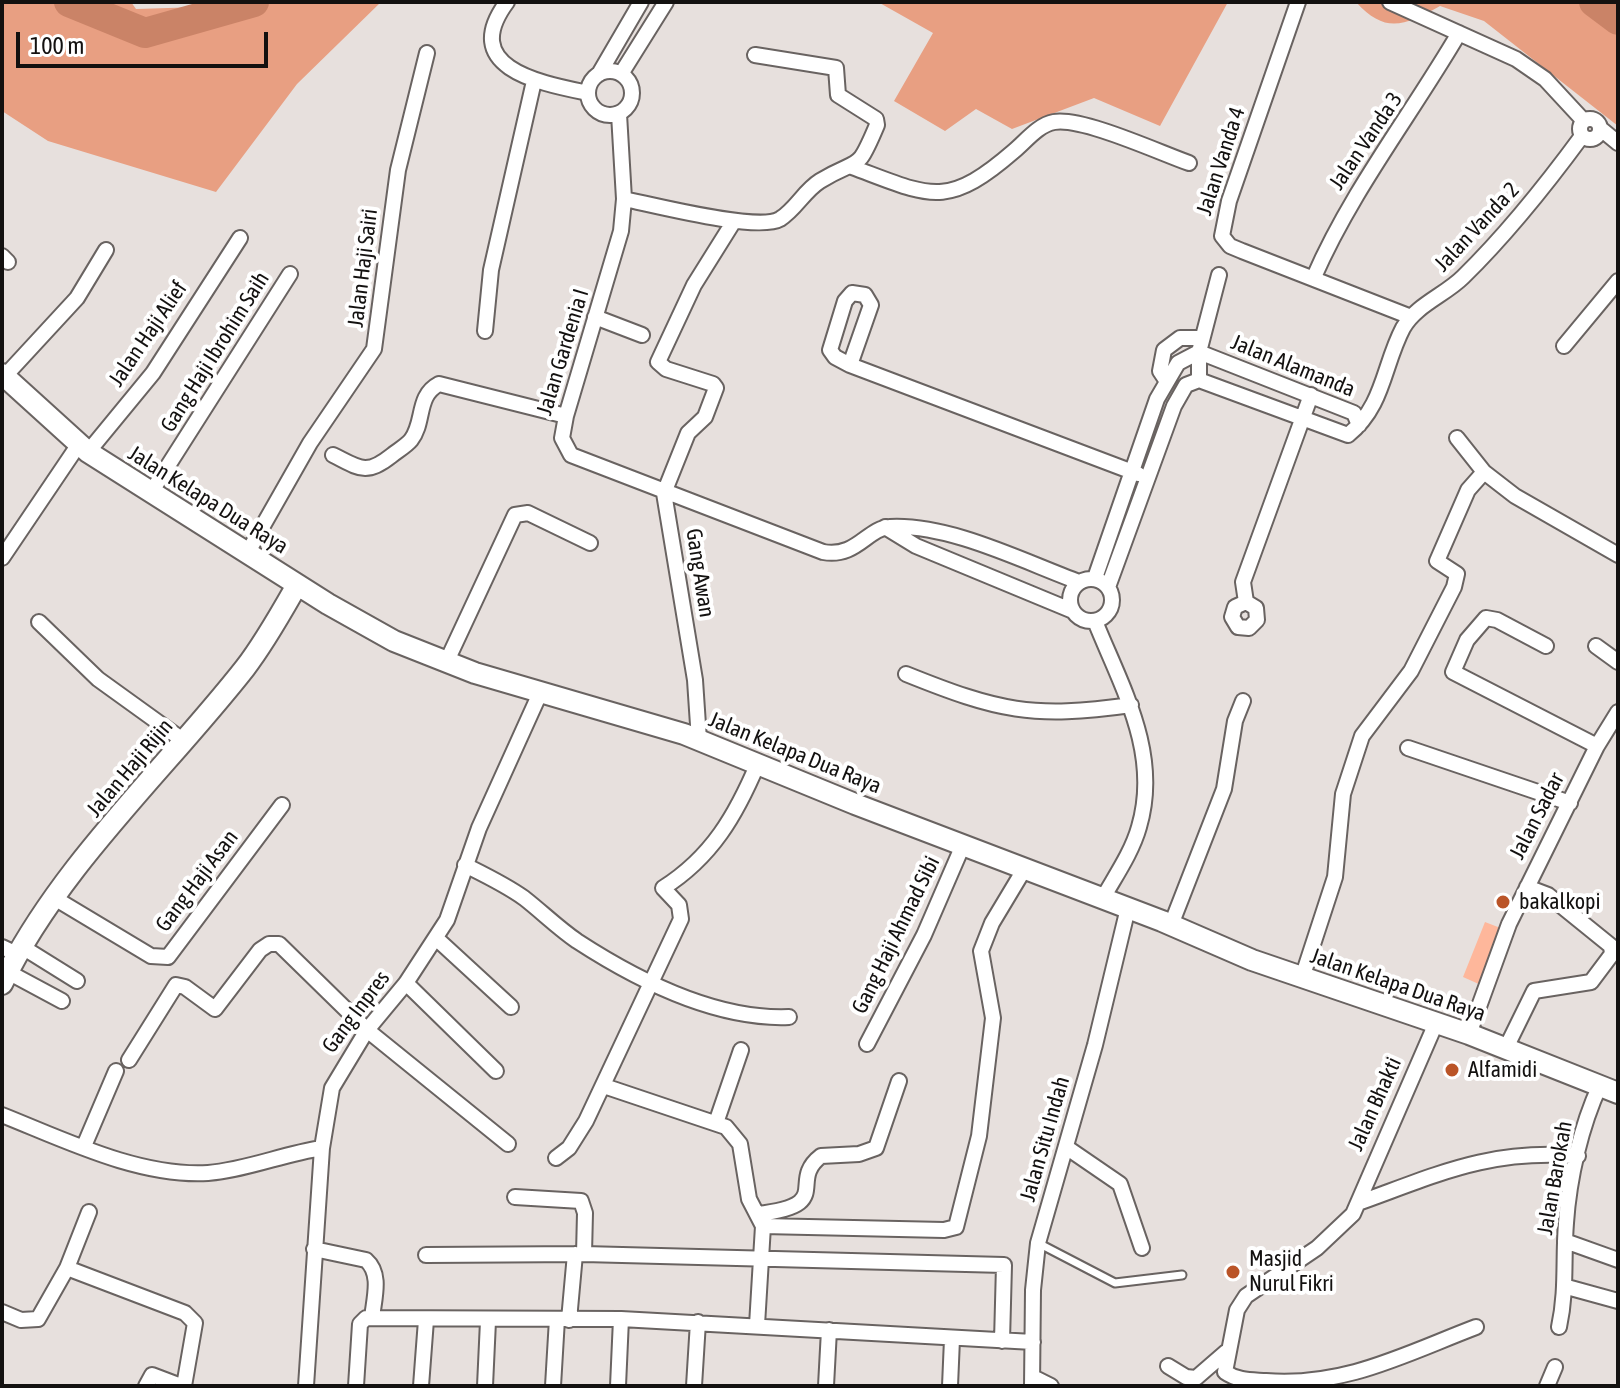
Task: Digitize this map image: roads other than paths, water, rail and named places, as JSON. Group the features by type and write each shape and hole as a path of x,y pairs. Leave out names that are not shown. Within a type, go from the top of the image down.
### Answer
{"main road":[{"name":"Jalan Kelapa Dua Raya","path":"3,375 84,448 150,494 357,622 446,663 699,740 1302,978 1469,1034 1609,1089"},
{"name":"Jalan Haji Rijin","path":"11,961 56,899 246,666 297,585"}],"street":[{"path":"507,2 491,29 494,47 507,67 534,81 588,93 598,112 619,114 630,105 633,91 621,74 614,71 599,74"},
{"path":"588,93 641,2"},
{"path":"621,74 666,2"},
{"name":"Jalan Vanda 4","path":"1298,2 1221,228 1222,236 1232,247 1411,317"},
{"path":"1390,2 1538,73 1589,139 1597,137 1601,129 1618,143"},
{"name":"Jalan Vanda 3","path":"1314,277 1340,220 1413,112 1459,33"},
{"name":"Jalan Haji Sairi","path":"248,552 310,443 374,349 398,170 427,53"},
{"path":"624,199 734,221 776,221 815,184 852,167 864,156 877,125 871,114 838,95 836,68 755,55"},
{"path":"485,331 491,270 534,81"},
{"name":"Jalan Gardenia I","path":"619,114 624,199 621,231 566,416 562,438 571,455 664,493 834,554 854,548 885,527"},
{"path":"852,167 924,191 954,192 984,175 1034,132 1054,122 1083,125 1189,163"},
{"name":"Jalan Vanda 2","path":"1359,425 1373,408 1403,329 1411,317 1448,291 1473,267 1551,179 1582,128"},
{"path":"664,493 688,433 699,423 713,399 715,386 660,366 659,355 694,285 734,221"},
{"name":"Jalan Haji Alief","path":"2,558 84,448 153,373 240,238"},
{"path":"3,375 77,298 106,250"},
{"name":"Gang Haji Ibrohim Saih","path":"150,494 290,274"},
{"path":"1108,587 1174,406 1186,385 1199,380 1201,345 1219,275"},
{"path":"1564,346 1618,281"},
{"path":"850,365 871,305 865,295 856,292 845,301 830,350 835,357 850,365 1150,478"},
{"path":"595,317 642,335"},
{"name":"Jalan Alamanda","path":"1095,578 1166,380 1178,363 1201,345 1354,413 1359,425 1348,435 1199,380"},
{"path":"333,455 364,469 376,468 410,441 424,400 430,389 439,384 566,416"},
{"path":"1246,602 1245,577 1311,395"},
{"path":"1457,438 1484,472 1515,496 1618,555"},
{"path":"1302,978 1335,877 1346,784 1362,736 1411,671 1454,587 1457,574 1437,561 1468,490 1484,472"},
{"name":"Gang Awan","path":"664,493 695,680 699,740"},
{"path":"446,663 515,515 528,513 590,543"},
{"path":"885,527 929,528 1079,582 1095,578 1108,587 1112,595 1109,611 1095,621 1086,621 1073,611 916,546 885,527"},
{"path":"1073,611 1070,595 1079,582"},
{"path":"1546,646 1497,620 1486,618 1467,640 1453,672 1597,746"},
{"path":"1095,621 1131,705 1142,743 1142,811 1132,845 1103,898"},
{"path":"39,622 98,679 184,741"},
{"path":"1596,646 1618,662"},
{"path":"906,674 990,705 1026,713 1081,712 1131,705"},
{"name":"Gang Inpres","path":"306,1386 322,1148 332,1088 367,1030 437,939 465,865 541,691"},
{"path":"1171,925 1224,789 1235,721 1243,701"},
{"name":"Jalan Sadar","path":"1469,1034 1495,957 1527,887 1597,746 1612,733 1618,712"},
{"path":"1408,748 1570,803"},
{"path":"556,1158 576,1139 604,1086 682,911 663,888 680,878 722,835 758,763"},
{"name":"Gang Haji Asan","path":"56,899 151,956 168,957 282,805"},
{"name":"Gang Haji Ahmad Sibi","path":"867,1044 924,935 963,845"},
{"path":"465,865 511,889 575,940 652,982 729,1011 751,1016 789,1017"},
{"path":"760,1220 944,1230 956,1227 979,1136 993,1018 981,951 1016,865"},
{"path":"1506,1048 1534,991 1591,982 1612,954 1611,946 1564,907 1527,887"},
{"name":"Jalan Situ Indah","path":"1033,1382 1038,1243 1128,908"},
{"path":"437,939 511,1007"},
{"path":"129,1060 172,988 182,985 215,1009 260,950 269,944 285,946 367,1030 508,1144"},
{"path":"11,961 77,981"},
{"path":"11,961 62,1001"},
{"path":"406,983 496,1071"},
{"name":"Jalan Bhakti","path":"1226,1352 1237,1310 1246,1296 1335,1233 1358,1203 1383,1138 1436,1023"},
{"path":"716,1123 741,1050"},
{"path":"84,1146 116,1071"},
{"path":"760,1220 789,1211 803,1201 812,1166 821,1156 859,1154 876,1148 899,1081"},
{"path":"604,1086 726,1127 740,1144 749,1199 760,1220 763,1259 757,1325"},
{"name":"Jalan Barokah","path":"1559,1327 1567,1287 1565,1241 1578,1156 1609,1089"},
{"path":"2,1115 84,1146 154,1167 204,1173 322,1148"},
{"path":"1066,1147 1120,1184 1142,1248"},
{"path":"1358,1203 1501,1156 1578,1156"},
{"path":"515,1197 581,1201 585,1213 553,1386"},
{"path":"2,1312 21,1320 38,1319 67,1268 89,1212"},
{"path":"1565,1241 1618,1260"},
{"path":"314,1249 366,1260 372,1266 376,1279 372,1318"},
{"path":"426,1255 579,1254 1004,1265 1002,1341"},
{"path":"67,1268 192,1317 195,1331 183,1386 152,1375 146,1386"},
{"path":"1567,1287 1618,1301"},
{"path":"356,1386 360,1324 362,1320 372,1318 488,1321 621,1319 1033,1342"},
{"path":"618,1386 621,1319"},
{"path":"421,1386 426,1320"},
{"path":"485,1386 488,1321"},
{"path":"694,1386 698,1322"},
{"path":"1226,1352 1225,1372 1234,1379 1296,1383 1331,1380 1476,1327"},
{"path":"826,1386 829,1330"},
{"path":"950,1386 952,1339"},
{"path":"1168,1366 1186,1377 1196,1378 1226,1352"},
{"path":"1547,1386 1555,1367"},
{"path":"1033,1382 1051,1386"}],"lane":[{"path":"1038,1243 1115,1283 1182,1275"}],"waterway":[{"path":"69,2 145,33 254,2"},
{"path":"1594,2 1618,20"}],"place":[{"name":"bakalkopi","path":"1503,902"},
{"name":"Alfamidi","path":"1452,1070"},
{"name":"Masjid Nurul Fikri","path":"1233,1272"}]}
